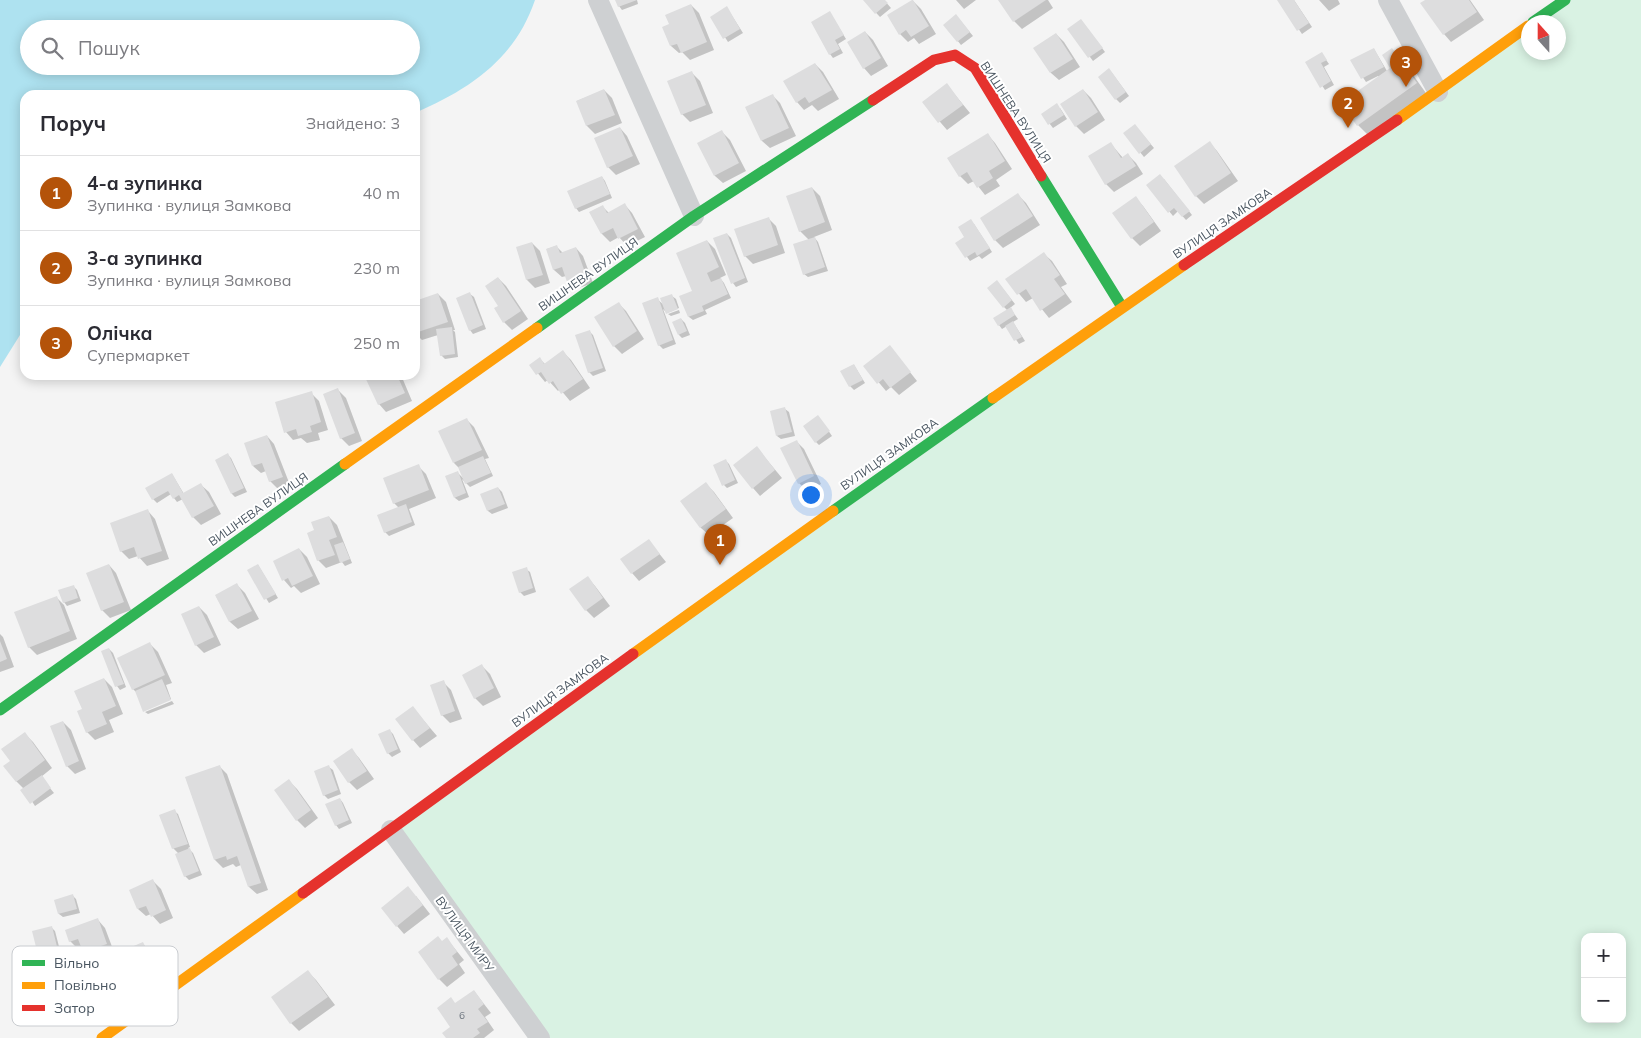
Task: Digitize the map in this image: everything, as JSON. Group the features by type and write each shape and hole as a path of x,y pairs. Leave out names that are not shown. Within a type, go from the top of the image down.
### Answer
{"street":[{"path":"598,0 694,216"},
{"path":"1388,0 1438,92"},
{"path":"1543,15 1564,0"},
{"name":"ВУЛИЦЯ ЗАМКОВА","path":"178,983 748,570 1122,308 1438,92 1521,31"},
{"name":"ВИШНЕВА ВУЛИЦЯ","path":"0,710 694,216 934,60 955,55 975,68 1122,308"},
{"name":"ВУЛИЦЯ МИРУ","path":"391,830 540,1038"},
{"name":"ВУЛИЦЯ ЗАМКОВА","path":"102,1038 119,1026"}],"green space":[{"path":"1564,0 1641,0 1641,1038 543,1038 391,830 1521,31 1521,60 1566,60 1566,15 1543,15"}],"water":[{"path":"0,0 535,0 516,39 488,70 454,94 420,111 420,90 20,90 20,335 0,367"}],"building":[{"path":"615,0 637,0 618,7"},
{"path":"863,0 885,0 888,3 875,14"},
{"path":"912,0 929,26 911,37 906,30 899,35 887,15"},
{"path":"998,0 1046,0 1013,22"},
{"path":"1277,0 1294,0 1309,23 1297,31"},
{"path":"1425,0 1469,0 1477,12 1443,35 1420,3"},
{"path":"691,4 707,42 681,53 677,44 670,46 662,27 669,24 665,15"},
{"path":"727,6 740,29 723,39 710,17"},
{"path":"830,11 844,35 835,40 840,49 829,55 811,22"},
{"path":"956,14 970,32 957,42 943,25"},
{"path":"1081,19 1103,48 1088,58 1067,29"},
{"path":"865,31 881,58 863,69 847,42"},
{"path":"1056,33 1073,59 1050,73 1033,48"},
{"path":"1374,48 1384,67 1361,79 1350,60"},
{"path":"1392,48 1417,83 1357,126 1341,103 1390,68 1382,55"},
{"path":"1322,52 1327,60 1321,63 1331,81 1320,88 1305,62"},
{"path":"815,63 832,90 809,103 805,97 796,103 783,81"},
{"path":"1109,68 1126,92 1115,100 1098,77"},
{"path":"692,71 706,105 681,115 667,81"},
{"path":"947,83 963,105 938,123 922,102"},
{"path":"604,89 615,115 586,126 576,101"},
{"path":"1083,89 1098,112 1075,127 1060,104"},
{"path":"773,94 789,128 761,141 745,107"},
{"path":"1057,103 1064,115 1048,125 1041,114"},
{"path":"1135,124 1151,144 1139,154 1123,133"},
{"path":"620,127 633,156 607,168 594,138"},
{"path":"722,130 739,163 714,176 697,143"},
{"path":"988,133 1005,161 989,171 993,178 977,188 967,172 959,177 947,158"},
{"path":"1210,141 1231,173 1195,197 1174,166"},
{"path":"1111,142 1121,158 1128,153 1136,166 1105,185 1088,156"},
{"path":"1160,174 1190,211 1182,217 1174,208 1168,213 1146,185"},
{"path":"602,176 610,194 575,209 567,191"},
{"path":"812,187 825,222 799,232 786,196"},
{"path":"1018,193 1033,216 994,241 980,218"},
{"path":"1136,196 1154,222 1131,239 1112,213"},
{"path":"625,203 638,229 618,239 613,228 601,234 589,212 603,205 607,213"},
{"path":"769,217 778,245 744,257 734,229"},
{"path":"971,219 990,248 977,256 975,252 965,258 955,243 964,237 958,227"},
{"path":"727,233 745,278 731,284 713,238"},
{"path":"815,237 825,267 803,275 793,244"},
{"path":"707,240 719,267 707,273 711,282 721,278 728,294 702,306 704,311 688,317 679,296 692,291 676,253"},
{"path":"532,242 543,275 526,280 516,247"},
{"path":"557,245 560,253 576,247 586,275 567,282 562,267 553,270 546,249"},
{"path":"1044,252 1060,275 1054,279 1065,294 1040,311 1026,289 1017,295 1005,279"},
{"path":"498,277 521,311 503,323 494,308 498,306 485,286"},
{"path":"997,280 1012,300 1003,308 987,288"},
{"path":"470,292 483,325 469,331 456,298"},
{"path":"438,293 448,322 420,331 420,299"},
{"path":"672,294 678,309 666,314 660,298"},
{"path":"658,297 673,340 658,346 642,303"},
{"path":"619,302 637,331 613,347 594,317"},
{"path":"1011,307 1015,315 998,326 993,318"},
{"path":"681,318 687,331 678,335 672,322"},
{"path":"1013,321 1022,337 1014,341 1005,326"},
{"path":"452,327 455,354 440,356 436,329"},
{"path":"590,330 603,368 588,373 575,335"},
{"path":"890,345 911,372 890,388 883,379 877,384 863,366"},
{"path":"563,350 583,379 561,394 553,381 549,384 541,372 536,375 529,365 540,357 544,364"},
{"path":"854,364 863,380 849,387 840,371"},
{"path":"366,380 399,380 405,393 378,405"},
{"path":"338,388 355,433 340,439 323,394"},
{"path":"312,391 321,422 310,426 312,432 298,436 296,429 284,433 275,402"},
{"path":"785,407 792,432 776,436 770,411"},
{"path":"818,415 830,431 815,443 803,426"},
{"path":"467,418 482,450 453,463 438,431"},
{"path":"267,435 283,477 269,482 262,463 252,466 244,443"},
{"path":"797,440 814,476 798,484 780,448"},
{"path":"757,446 775,470 752,489 733,465"},
{"path":"228,453 244,488 231,494 215,460"},
{"path":"483,456 491,473 465,484 458,467"},
{"path":"726,459 735,480 722,486 713,465"},
{"path":"419,464 429,490 393,504 383,478"},
{"path":"458,471 466,493 454,498 445,476"},
{"path":"172,473 183,493 201,483 214,506 192,518 179,495 173,499 168,491 152,500 145,488"},
{"path":"706,482 726,509 700,528 680,501"},
{"path":"498,487 505,504 487,511 480,494"},
{"path":"406,504 412,522 384,533 377,515"},
{"path":"148,509 162,551 138,559 134,547 120,552 110,523"},
{"path":"329,516 337,537 329,540 335,555 317,561 307,533 314,530 311,522"},
{"path":"649,539 660,554 631,574 620,559"},
{"path":"343,542 350,559 340,563 334,545"},
{"path":"299,548 313,576 292,586 288,578 282,581 273,561"},
{"path":"109,564 124,602 101,611 86,573"},
{"path":"258,564 276,594 264,600 247,570"},
{"path":"527,567 533,588 519,593 512,572"},
{"path":"588,576 603,598 585,611 569,589"},
{"path":"237,583 252,611 229,622 215,595"},
{"path":"74,585 78,598 63,603 58,590"},
{"path":"57,596 70,631 28,648 14,612"},
{"path":"199,606 214,637 195,646 181,614"},
{"path":"0,641 7,659 0,662"},
{"path":"150,642 165,675 132,690 117,658"},
{"path":"109,648 124,684 115,687 101,651"},
{"path":"482,664 494,688 474,699 462,675"},
{"path":"104,678 116,706 102,712 107,724 86,733 77,711 82,709 74,691"},
{"path":"162,679 171,700 143,712 135,691"},
{"path":"444,680 455,711 441,716 430,685"},
{"path":"413,706 430,728 412,741 395,719"},
{"path":"63,721 79,761 66,767 50,726"},
{"path":"390,729 398,749 387,754 378,734"},
{"path":"25,732 45,760 16,782 3,766 10,761 1,749"},
{"path":"352,748 367,771 348,783 333,761"},
{"path":"220,765 261,883 248,887 237,856 227,860 226,856 214,860 185,777"},
{"path":"329,765 338,790 323,796 314,771"},
{"path":"42,775 51,788 30,804 20,790"},
{"path":"289,779 311,810 296,821 274,790"},
{"path":"340,798 349,820 335,826 325,804"},
{"path":"175,809 188,844 172,849 159,815"},
{"path":"190,848 199,871 184,877 175,854"},
{"path":"153,879 166,910 151,917 146,906 137,909 129,890"},
{"path":"408,886 423,905 396,927 381,908"},
{"path":"73,894 77,909 58,914 54,900"},
{"path":"98,918 107,944 101,946 81,946 78,939 69,942 65,930"},
{"path":"52,926 57,946 36,946 32,931"},
{"path":"438,936 442,941 447,937 457,952 452,956 458,965 438,980 418,952"},
{"path":"143,942 145,946 134,946"},
{"path":"308,970 328,997 290,1024 271,997"},
{"path":"474,990 484,1004 478,1009 488,1022 477,1029 480,1033 473,1038 446,1038 442,1033 450,1027 437,1008 451,997 455,1003"}],"traffic: fast":[{"path":"1543,15 1565,0"},
{"path":"537,328 694,216 873,100"},
{"path":"1041,176 1122,307"},
{"path":"833,511 993,398"},
{"path":"0,710 345,464"}],"traffic: slow":[{"path":"1397,120 1521,31"},
{"path":"993,398 1184,265"},
{"path":"345,464 537,328"},
{"path":"633,654 833,511"},
{"path":"178,983 303,893"},
{"path":"102,1038 119,1026"}],"traffic: jam":[{"path":"873,100 934,60 955,55 975,68 1041,176"},
{"path":"1184,265 1397,120"},
{"path":"303,893 633,654"}],"place":[{"name":"Олічка","path":"1406,87"},
{"name":"3-а зупинка","path":"1348,128"},
{"name":"4-а зупинка","path":"720,565"}]}
